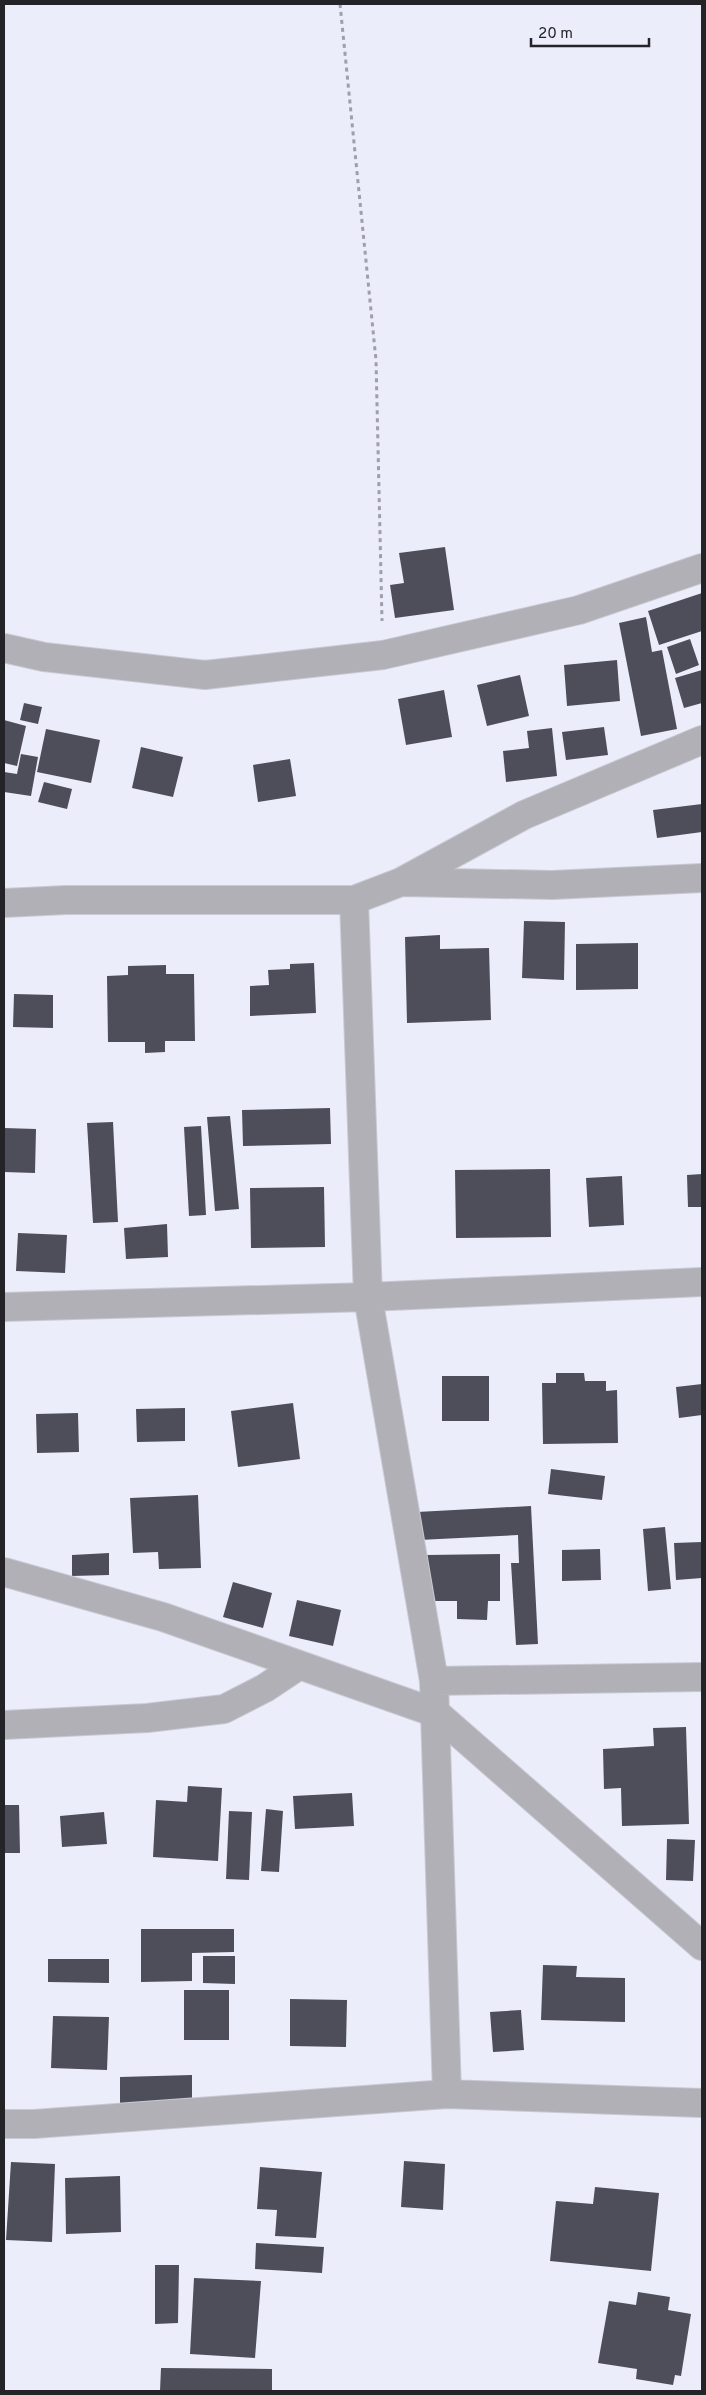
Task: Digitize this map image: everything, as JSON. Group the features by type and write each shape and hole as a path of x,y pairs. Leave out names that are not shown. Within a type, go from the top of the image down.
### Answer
{"street":[{"path":"4,648 44,657 205,675 383,655 579,610 702,568"},
{"path":"4,902 66,900 354,900 401,882 524,815 702,740"},
{"path":"401,882 552,885 702,878"},
{"path":"354,900 368,1296 434,1680 447,2094"},
{"path":"4,1307 368,1296 702,1282"},
{"path":"4,1572 163,1617 436,1713 702,1946"},
{"path":"4,1725 147,1718 224,1709 265,1688 298,1666"},
{"path":"434,1680 702,1677"},
{"path":"4,2124 34,2124 447,2094 702,2103"}],"path":[{"path":"340,4 376,360 383,655"}],"building":[{"path":"445,547 454,610 395,618 390,585 404,583 399,553"},
{"path":"702,593 702,631 659,645 648,611"},
{"path":"646,617 652,652 662,650 677,729 641,736 619,623"},
{"path":"690,639 699,665 676,674 667,647"},
{"path":"617,660 620,701 567,706 564,665"},
{"path":"702,670 702,703 684,708 675,678"},
{"path":"520,675 529,716 487,726 477,685"},
{"path":"444,690 452,737 406,745 398,699"},
{"path":"24,703 42,707 38,724 20,720"},
{"path":"4,720 26,726 17,766 4,763"},
{"path":"604,727 608,755 566,760 562,732"},
{"path":"552,728 557,776 506,782 503,751 529,748 527,731"},
{"path":"46,729 100,740 91,783 37,772"},
{"path":"141,747 183,757 173,797 132,788"},
{"path":"21,754 38,757 31,796 4,792 4,772 17,774"},
{"path":"290,759 296,796 258,802 253,765"},
{"path":"44,782 72,789 67,809 38,802"},
{"path":"702,804 702,832 657,838 653,810"},
{"path":"524,921 565,922 564,980 522,978"},
{"path":"440,935 440,949 489,948 491,1020 407,1023 405,937"},
{"path":"638,943 638,989 576,990 576,944"},
{"path":"314,963 316,1013 250,1016 250,986 269,985 268,970 290,969 290,964"},
{"path":"166,965 166,974 194,974 195,1041 165,1041 165,1052 145,1053 145,1042 108,1042 107,976 128,975 128,966"},
{"path":"14,994 53,995 53,1028 13,1027"},
{"path":"330,1108 331,1144 243,1146 242,1110"},
{"path":"230,1116 239,1209 215,1211 207,1117"},
{"path":"113,1122 118,1222 93,1223 87,1123"},
{"path":"201,1126 206,1215 189,1216 184,1127"},
{"path":"4,1128 36,1129 35,1173 4,1172"},
{"path":"550,1169 551,1237 456,1238 455,1170"},
{"path":"702,1174 702,1207 688,1207 687,1175"},
{"path":"622,1176 624,1225 589,1227 586,1178"},
{"path":"324,1187 325,1247 251,1248 250,1188"},
{"path":"167,1224 168,1257 126,1259 124,1228"},
{"path":"18,1233 67,1235 65,1273 16,1271"},
{"path":"556,1373 584,1373 585,1381 606,1381 606,1391 617,1390 618,1443 543,1444 542,1383 556,1383"},
{"path":"442,1376 489,1376 489,1421 442,1421"},
{"path":"702,1384 702,1415 679,1418 676,1387"},
{"path":"293,1403 300,1459 238,1467 231,1411"},
{"path":"185,1408 185,1441 137,1442 136,1409"},
{"path":"78,1413 79,1452 37,1453 36,1414"},
{"path":"551,1469 605,1476 602,1500 548,1494"},
{"path":"198,1495 201,1568 159,1569 158,1552 133,1553 130,1498"},
{"path":"531,1506 538,1644 516,1645 511,1563 519,1563 518,1535 419,1540 417,1512"},
{"path":"665,1527 671,1589 648,1591 643,1529"},
{"path":"702,1542 702,1578 676,1580 674,1543"},
{"path":"600,1549 601,1580 562,1581 562,1550"},
{"path":"109,1553 109,1575 72,1576 72,1555"},
{"path":"500,1554 500,1601 488,1601 487,1620 457,1619 457,1601 428,1601 427,1555"},
{"path":"233,1582 272,1593 263,1628 223,1617"},
{"path":"297,1600 341,1610 333,1646 289,1636"},
{"path":"686,1727 689,1824 622,1826 621,1788 604,1789 603,1749 654,1746 653,1728"},
{"path":"188,1786 222,1788 218,1861 153,1857 156,1800 187,1802"},
{"path":"352,1793 354,1826 295,1829 293,1796"},
{"path":"4,1805 19,1805 20,1853 4,1853"},
{"path":"266,1809 283,1811 279,1872 261,1871"},
{"path":"229,1811 252,1812 249,1880 226,1879"},
{"path":"104,1812 107,1844 62,1847 60,1816"},
{"path":"667,1839 695,1840 693,1881 666,1880"},
{"path":"141,1929 234,1929 234,1952 192,1953 192,1981 141,1982"},
{"path":"203,1956 235,1956 235,1984 203,1983"},
{"path":"48,1959 109,1959 109,1983 48,1982"},
{"path":"543,1965 577,1966 576,1977 625,1978 625,2022 541,2020"},
{"path":"184,1990 229,1990 229,2040 184,2040"},
{"path":"290,1999 347,2000 346,2047 290,2046"},
{"path":"521,2010 524,2050 493,2052 490,2012"},
{"path":"53,2016 109,2017 107,2070 51,2068"},
{"path":"192,2075 192,2105 120,2107 120,2077"},
{"path":"404,2161 445,2164 443,2210 401,2207"},
{"path":"11,2162 55,2164 52,2242 6,2240"},
{"path":"260,2167 322,2172 316,2238 275,2236 277,2210 257,2209"},
{"path":"120,2176 121,2232 66,2234 65,2178"},
{"path":"595,2187 659,2193 651,2271 550,2261 556,2201 593,2204"},
{"path":"256,2243 324,2247 322,2273 255,2269"},
{"path":"155,2265 179,2265 178,2323 155,2324"},
{"path":"194,2278 261,2281 255,2358 190,2354"},
{"path":"638,2292 670,2297 668,2310 691,2314 681,2376 675,2375 673,2385 636,2379 637,2369 598,2363 609,2301 636,2305"},
{"path":"161,2368 272,2369 272,2391 160,2391"}]}
